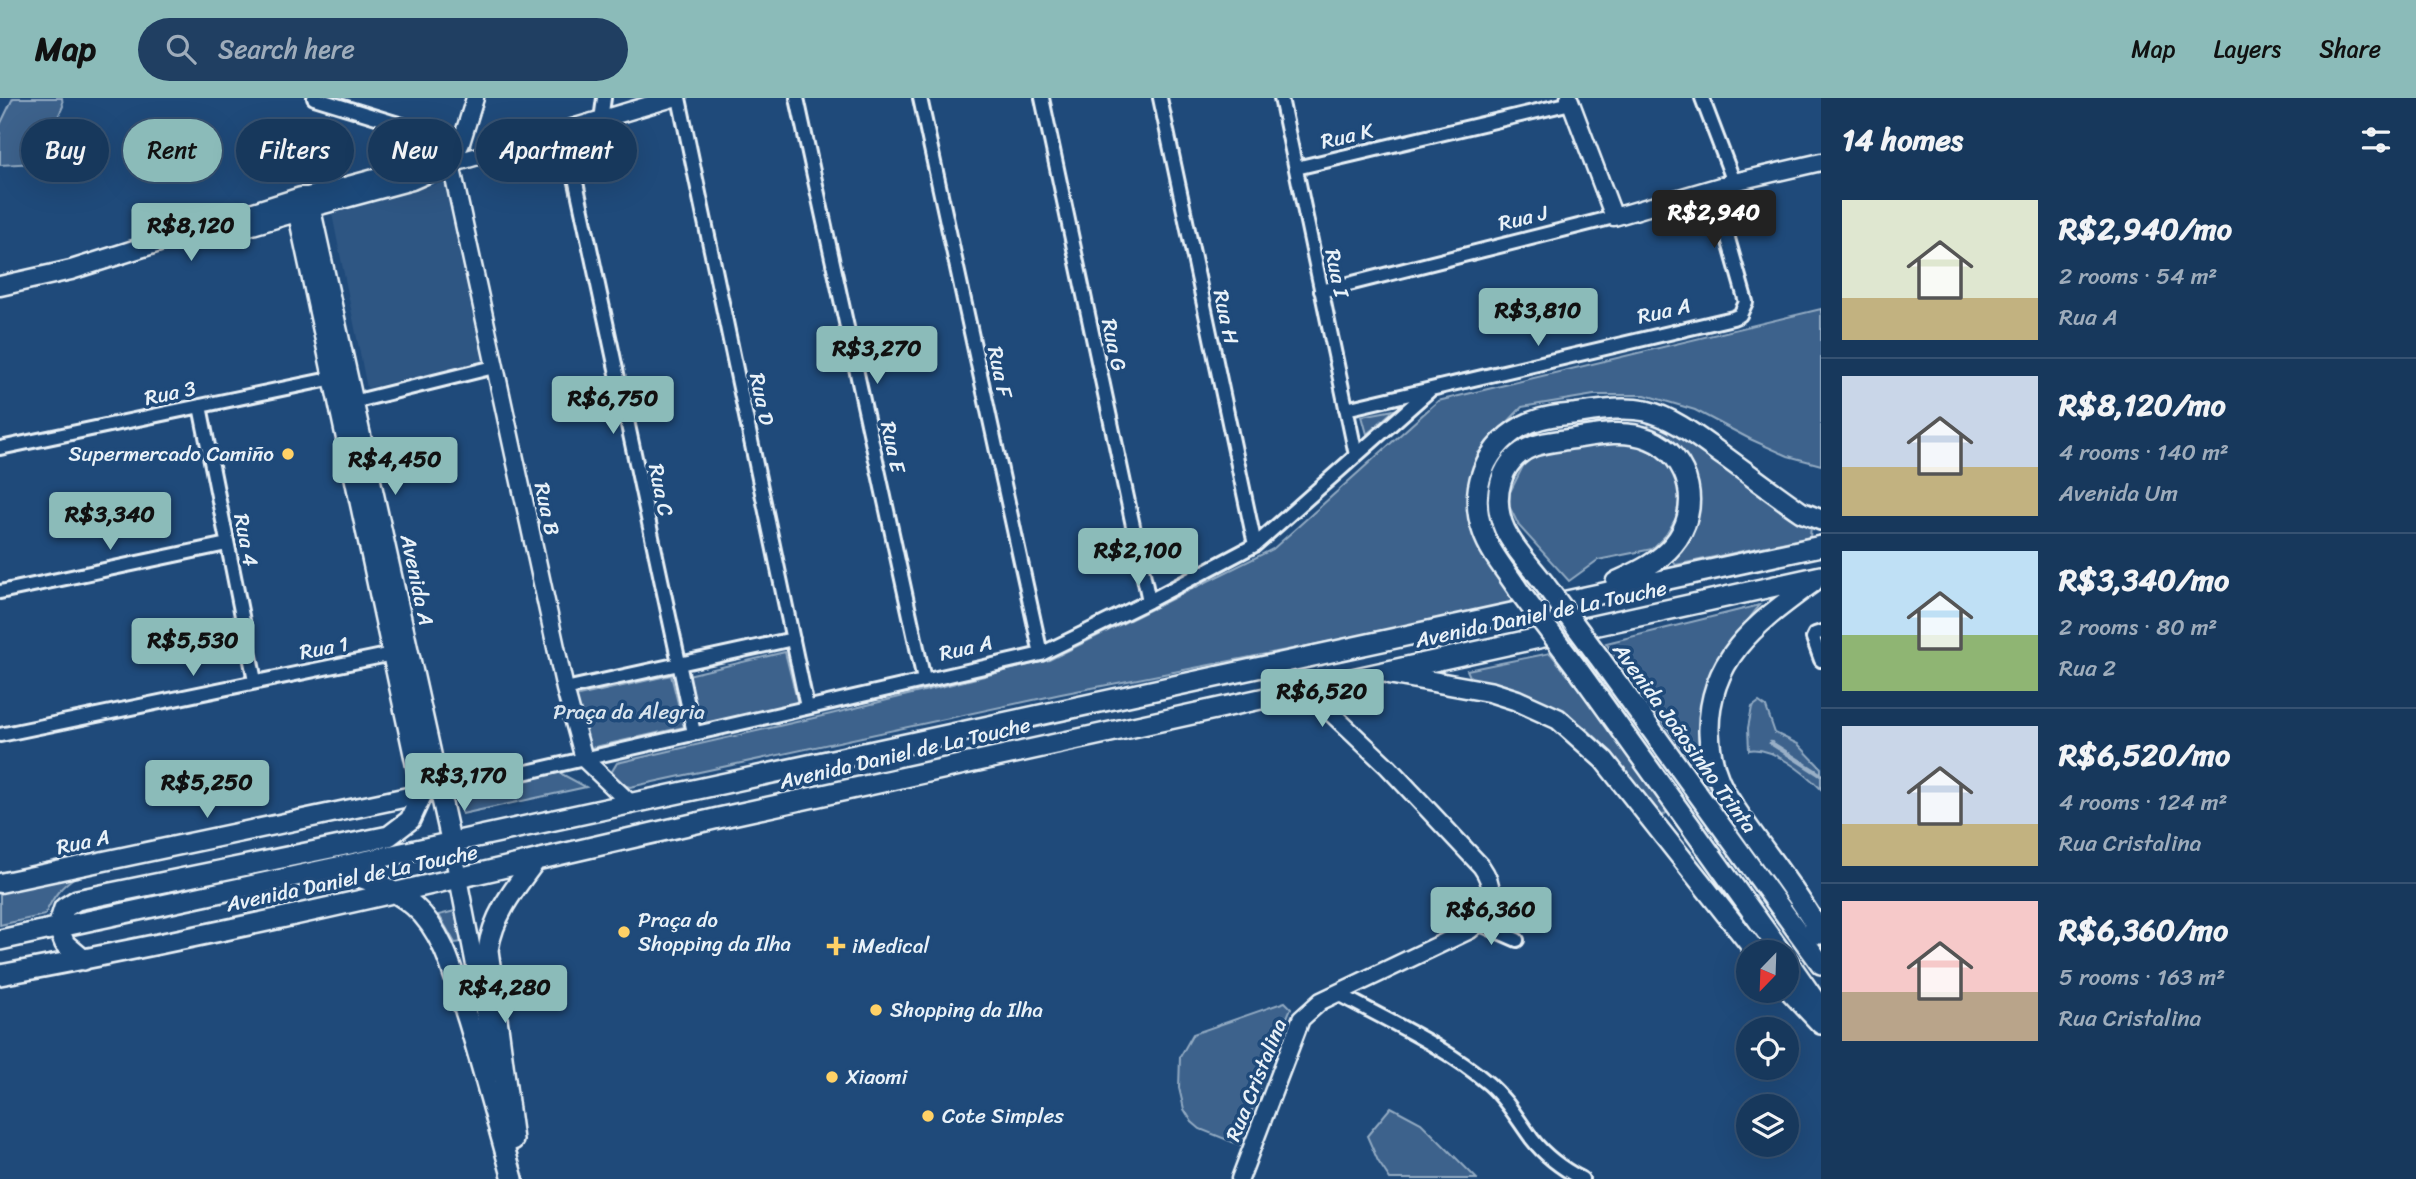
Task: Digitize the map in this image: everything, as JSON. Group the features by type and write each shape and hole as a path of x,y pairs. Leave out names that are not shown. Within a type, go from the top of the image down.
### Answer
{"main road":[{"path":"0,286 71,270 303,207"},
{"path":"0,296 75,278 303,207"},
{"name":"Avenida A","path":"303,207 431,793 451,842"},
{"path":"1772,940 1487,542 1477,510 1477,491 1489,456 1502,441 1518,429 1542,418 1610,409 1646,411 1684,428 1801,512 1821,520"},
{"name":"Avenida Joãosinho Trinta","path":"1583,597 1653,564 1674,544 1687,522 1690,496 1682,466 1663,446 1649,439 1623,433 1536,445 1517,456 1502,476 1498,490 1500,517 1506,533 1821,964"},
{"name":"Avenida Daniel de La Touche","path":"0,940 1821,546"},
{"path":"1820,576 1771,613 1740,643 1727,660 1718,680 1709,719 1709,743 1716,772 1729,800 1804,904 1821,934"},
{"name":"Avenida Daniel de La Touche","path":"0,975 84,960 459,878 1118,729 1820,576"},
{"path":"1379,673 1491,692 1558,719 1604,760 1746,940"},
{"path":"84,960 65,944 58,927 64,908 77,900 380,838 393,834 406,824 431,793"},
{"name":"Rua A","path":"0,883 431,793"},
{"path":"380,838 451,842"},
{"path":"515,1179 488,950 502,909 535,861"},
{"path":"329,868 394,892 421,912 438,937 448,958 515,1179"},
{"path":"1799,977 1821,1009"},
{"path":"1799,1001 1821,1024"}],"street":[{"path":"314,98 383,119"},
{"path":"462,140 475,98"},
{"path":"601,119 604,98"},
{"path":"604,119 673,98"},
{"name":"Rua D","path":"679,98 807,707"},
{"name":"Rua E","path":"797,98 924,680"},
{"name":"Rua F","path":"920,98 1041,654"},
{"name":"Rua G","path":"1042,98 1149,601"},
{"name":"Rua H","path":"1160,98 1255,545"},
{"name":"Rua I","path":"1281,98 1356,455"},
{"path":"1702,98 1734,182"},
{"path":"1570,101 1614,217"},
{"name":"Rua K","path":"1296,168 1570,101"},
{"name":"Rua J","path":"1321,291 1614,217 1734,182 1821,162"},
{"path":"303,207 407,182"},
{"name":"Rua B","path":"455,182 565,689 584,759"},
{"name":"Rua C","path":"576,182 694,733"},
{"name":"Rua A","path":"1346,409 1740,315 1746,302 1714,189"},
{"path":"347,404 494,367"},
{"name":"Rua 3","path":"0,448 341,377"},
{"name":"Rua A","path":"431,793 1041,654 1255,545 1429,391"},
{"name":"Rua 4","path":"200,406 255,681"},
{"path":"0,592 227,544"},
{"path":"1818,633 1813,643 1821,660"},
{"path":"565,689 793,639"},
{"name":"Rua 1","path":"0,735 401,653"},
{"path":"1289,692 1327,709 1388,767 1481,866 1491,885 1491,900 1522,914"},
{"path":"584,759 630,803"},
{"name":"Avenida A","path":"451,842 515,1179"},
{"name":"Rua Cristalina","path":"1240,1179 1301,1019 1321,1001 1451,941 1478,923 1486,914 1491,900"},
{"path":"1478,923 1517,940"},
{"path":"1337,993 1446,1053 1475,1073 1501,1096 1533,1141 1549,1158 1582,1179"}],"shaded area":[{"path":"444,182 483,362 367,388 332,214"}],"green space":[{"path":"13,98 62,98 63,106 57,119 21,119 21,164 0,165 0,125"},
{"path":"1821,309 1821,465 1788,456 1695,410 1645,395 1594,395 1522,407 1478,453 1469,506 1522,604 1061,694 630,787 620,784 611,773 617,763 1049,660 1273,549 1438,401"},
{"path":"1394,410 1367,434 1362,416"},
{"path":"1650,420 1683,437 1783,512 1811,526 1810,537 1676,565 1672,560 1689,539 1697,520 1698,488 1692,469 1686,461 1647,430"},
{"path":"1616,441 1641,444 1657,452 1671,466 1678,480 1680,497 1676,518 1666,535 1652,549 1598,560 1569,581 1519,526 1509,506 1510,492 1523,466 1533,457 1551,451"},
{"path":"1760,605 1726,652 1707,689 1701,708 1699,746 1713,792 1606,643"},
{"path":"785,652 798,704 701,727 688,675"},
{"path":"1550,653 1673,807 1660,818 1617,761 1579,723 1544,705 1472,681 1467,670"},
{"name":"Praça da Alegria","path":"671,675 684,727 586,749 574,697"},
{"path":"1759,702 1766,707 1775,733 1798,744 1821,768 1821,789 1778,756 1749,750 1748,728 1752,707"},
{"path":"558,772 586,787 462,814 458,794"},
{"path":"78,875 58,892 45,915 0,925 0,893"},
{"path":"459,910 463,942 455,943 439,915"},
{"path":"1285,1002 1291,1008 1273,1050 1240,1145 1200,1129 1184,1109 1179,1088 1180,1057 1193,1034"},
{"path":"1391,1107 1421,1123 1477,1179 1390,1179 1367,1136"}],"waterway":[{"path":"1771,743 1821,775"}],"place":[{"name":"Supermercado Camiño","path":"288,454"},
{"name":"Praça do Shopping da Ilha","path":"624,932"},
{"name":"iMedical","path":"836,946"},
{"name":"Shopping da Ilha","path":"876,1010"},
{"name":"Xiaomi","path":"832,1077"},
{"name":"Cote Simples","path":"928,1116"}]}
